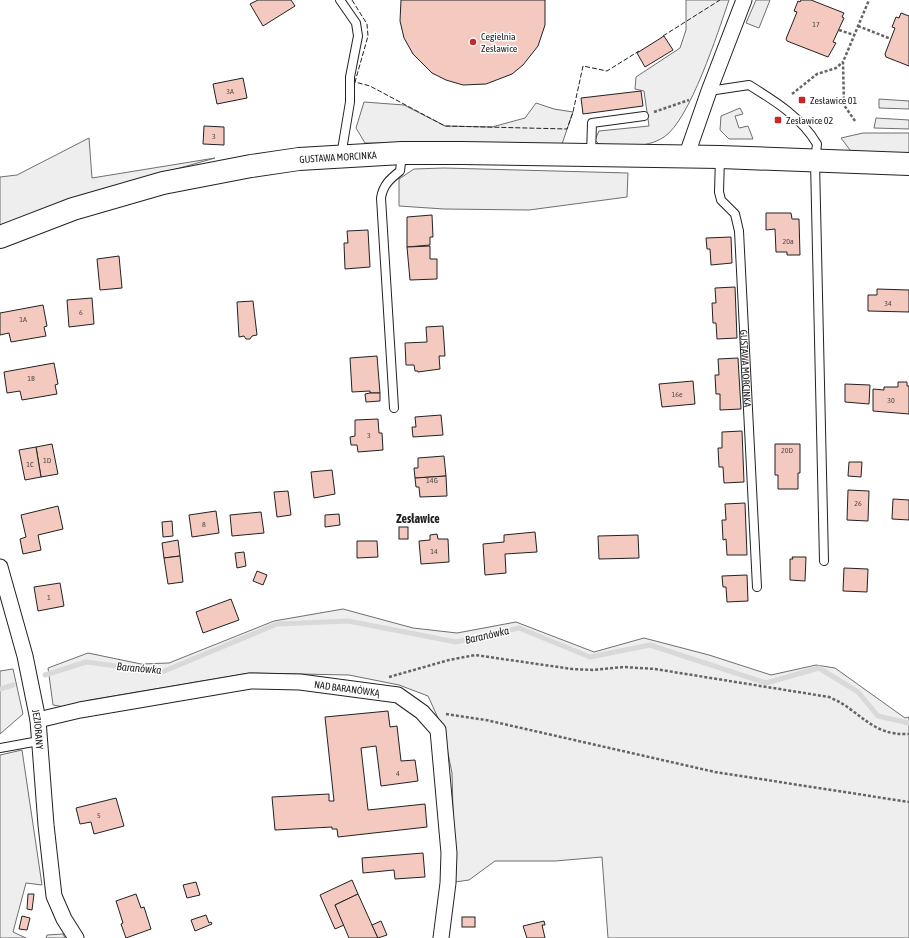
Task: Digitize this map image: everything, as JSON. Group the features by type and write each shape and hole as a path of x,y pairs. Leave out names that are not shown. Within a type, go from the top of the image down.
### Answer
{"street":[{"path":"686,157 708,91 744,0"},
{"name":"GUSTAWA MORCINKA","path":"0,237 73,209 163,183 251,166 300,159 402,153 720,157 815,162 909,164"},
{"name":"JEZIORANY","path":"0,566 24,656 38,720 46,825 54,896 64,919 76,938"},
{"name":"NAD BARANÓWKĄ","path":"38,720 80,710 250,682 300,682 398,695 422,712 438,730 449,852 448,882 441,938"}],"lane":[{"path":"340,0 356,23 358,36 350,77 350,102 341,156"},
{"path":"708,91 749,85 779,104 799,121 817,144 815,162 824,561"},
{"path":"591,155 592,123 644,116"},
{"path":"394,408 381,198 382,190 387,181 400,171 402,153"},
{"name":"GUSTAWA MORCINKA","path":"720,157 719,192 721,200 735,214 739,231 757,587"},
{"path":"0,748 39,741"}],"path":[{"path":"792,94 817,74 836,68 843,62 869,0"},
{"path":"858,26 891,39"},
{"path":"839,30 854,35"},
{"path":"843,62 844,105 855,121"},
{"path":"644,116 695,98"},
{"path":"367,691 374,684 386,678 449,660 475,655 572,669 593,670 624,667 655,669 829,697 849,707 860,718 878,730 892,734 909,734"},
{"path":"422,712 460,715 486,720 715,772 909,802"}],"shaded area":[{"path":"686,0 729,0 702,74 684,113 674,128 657,141 633,146 601,146 595,140 599,131 649,126 644,91 635,89 636,77 680,48 686,30"},
{"path":"756,0 770,0 759,28 746,23"},
{"path":"879,99 909,101 909,109 879,108"},
{"path":"364,102 404,105 445,126 492,127 525,118 536,103 554,109 573,112 562,144 365,143 356,128"},
{"path":"740,108 743,114 735,116 739,128 748,126 753,139 729,139 720,130 721,116"},
{"path":"876,118 909,120 909,129 874,128"},
{"path":"863,133 909,133 909,156 853,154 841,138"},
{"path":"89,138 92,178 215,158 92,193 0,225 0,177 17,175"},
{"path":"444,168 628,173 627,197 529,210 444,209 399,206 399,179 414,169"},
{"path":"343,609 413,628 457,633 516,622 594,652 644,638 709,655 771,675 816,665 835,668 905,718 909,717 909,938 608,938 602,857 555,861 495,861 469,880 455,882 452,773 443,729 428,696 399,685 349,675 250,673 90,700 65,707 53,705 48,668 88,653 141,664 169,663 274,621"},
{"path":"13,669 23,714 0,734 0,671"},
{"path":"22,750 42,885 26,883 13,932 26,938 0,938 0,755"},
{"path":"63,934 65,938 46,938 47,935"}],"building":[{"path":"258,0 291,0 295,6 263,26 250,4"},
{"name":"Cegielnia Zesławice","path":"401,0 545,0 545,25 538,46 523,65 512,74 486,84 463,85 446,80 432,73 413,54 404,38 400,21"},
{"path":"801,0 811,0 844,13 842,17 844,18 833,42 836,43 828,57 787,41 786,39 797,12 794,11 798,1 800,2"},
{"path":"901,13 909,16 909,66 886,57 885,54 895,28 892,27 896,17 899,18"},
{"path":"664,36 673,50 645,67 637,53"},
{"path":"243,78 247,98 217,104 213,84"},
{"path":"641,91 643,106 583,114 581,98"},
{"path":"204,126 224,127 224,145 203,144"},
{"path":"766,213 791,213 792,219 799,219 800,255 787,255 787,252 776,252 775,229 766,230"},
{"path":"432,215 433,237 430,237 430,245 407,247 407,217"},
{"path":"368,230 370,267 345,269 344,243 348,243 347,231"},
{"path":"731,237 732,263 711,265 710,249 707,249 706,238"},
{"path":"430,246 430,259 437,259 437,279 410,280 407,247"},
{"path":"119,256 122,288 100,290 97,259"},
{"path":"735,287 737,338 717,339 716,323 713,323 712,303 716,303 715,288"},
{"path":"877,289 909,290 909,312 868,311 868,295 877,295"},
{"path":"92,298 94,324 69,327 67,300"},
{"path":"253,301 257,335 252,336 250,339 246,339 244,336 239,337 237,302"},
{"path":"43,305 47,326 44,327 46,336 11,342 9,333 0,335 0,313"},
{"path":"443,326 445,356 439,356 440,369 418,372 415,371 414,365 406,365 405,343 427,342 426,327"},
{"path":"377,356 380,393 370,393 370,391 352,392 350,358"},
{"path":"738,358 741,409 720,410 720,394 716,394 715,375 719,375 718,359"},
{"path":"54,363 58,384 55,385 57,394 22,400 20,391 7,393 4,372"},
{"path":"693,381 695,404 662,407 659,384"},
{"path":"898,382 907,382 907,386 909,386 909,414 873,411 873,389 884,390 884,387 898,387"},
{"path":"845,384 870,385 869,404 845,402"},
{"path":"380,393 380,401 366,402 365,394"},
{"path":"441,415 443,435 413,437 412,427 416,427 415,417"},
{"path":"378,419 379,433 382,433 383,450 358,452 357,445 351,445 350,437 355,436 355,420"},
{"path":"742,431 744,482 724,483 723,467 719,467 718,448 722,448 722,432"},
{"path":"52,444 58,474 41,477 36,447"},
{"path":"775,444 800,444 800,473 798,473 798,489 778,489 778,475 775,475"},
{"path":"36,447 41,477 25,480 19,450"},
{"path":"444,456 446,476 415,478 414,468 418,468 418,458"},
{"path":"849,462 862,462 861,477 848,476"},
{"path":"332,470 335,494 314,498 311,472"},
{"path":"446,476 447,496 420,497 419,487 416,487 415,478"},
{"path":"848,490 869,491 868,521 847,520"},
{"path":"288,491 291,515 277,517 274,492"},
{"path":"893,499 909,500 909,520 892,519"},
{"path":"745,503 747,555 727,555 726,539 723,540 722,520 726,520 725,504"},
{"path":"58,506 63,529 38,535 41,550 23,554 20,539 26,537 21,515"},
{"path":"216,511 219,533 192,537 189,515"},
{"path":"261,512 264,533 232,536 230,515"},
{"path":"339,514 340,525 325,527 325,515"},
{"path":"172,521 173,536 163,537 162,522"},
{"path":"399,527 408,527 408,539 399,539"},
{"path":"535,532 537,552 505,554 506,573 485,575 483,544 504,542 504,535"},
{"path":"437,534 438,539 448,539 449,562 421,564 419,541 430,540 430,535"},
{"path":"638,535 639,558 599,559 598,536"},
{"path":"178,540 180,556 164,558 162,543"},
{"path":"357,541 377,541 378,557 357,558"},
{"path":"244,552 246,566 237,568 235,553"},
{"path":"180,556 183,582 168,584 164,558"},
{"path":"792,557 806,557 805,581 790,580 790,559 793,559"},
{"path":"844,568 868,569 867,592 843,591"},
{"path":"257,571 267,575 263,585 253,581"},
{"path":"747,575 748,601 727,602 726,587 723,587 722,576"},
{"path":"60,583 64,606 38,611 34,587"},
{"path":"231,599 239,620 203,633 196,612"},
{"path":"388,711 390,727 397,726 401,761 415,760 418,781 381,786 376,746 361,748 368,810 425,804 427,827 338,837 337,829 332,829 332,827 275,830 272,797 329,794 329,801 334,801 325,717"},
{"path":"116,798 124,826 94,834 91,822 80,824 76,808"},
{"path":"423,853 425,877 395,879 394,870 363,873 362,858"},
{"path":"352,880 358,894 335,905 344,925 335,929 320,895"},
{"path":"196,882 200,895 187,898 183,885"},
{"path":"28,894 34,894 32,910 27,909"},
{"path":"136,894 141,908 144,907 151,929 126,938 116,901"},
{"path":"358,894 378,938 349,938 335,905"},
{"path":"206,915 209,923 211,922 212,924 195,931 191,920"},
{"path":"22,916 30,918 27,930 19,929"},
{"path":"462,917 475,917 475,927 462,927"},
{"path":"381,921 387,935 378,938 372,925"},
{"path":"544,921 545,925 542,925 545,938 527,938 523,926"}],"waterway":[{"name":"Baranówka","path":"45,675 86,662 162,672 277,624 348,621 456,642 519,628 590,657 650,645 766,683 819,668 858,692 878,716 909,723"},
{"name":"Baranówka","path":"0,689 13,685"}],"fence":[{"path":"352,0 367,24 368,36 355,82 370,86 445,126 567,129 573,112 583,66 607,71 639,51"},
{"path":"663,36 720,0"}],"place":[{"name":"Cegielnia Zesławice","path":"473,42"},
{"name":"Zesławice 01","path":"802,100"},
{"name":"Zesławice 02","path":"778,120"}],"district":[{"name":"Zesławice","path":"418,519"}]}
